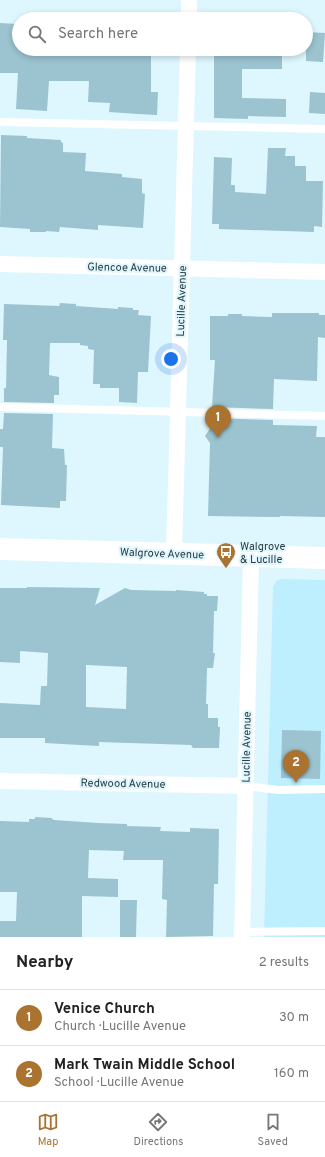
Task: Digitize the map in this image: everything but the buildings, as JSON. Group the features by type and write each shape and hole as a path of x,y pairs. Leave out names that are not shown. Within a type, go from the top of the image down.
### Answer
{"street":[{"path":"189,0 189,12"},
{"name":"Lucille Avenue","path":"174,554 188,56"},
{"name":"Glencoe Avenue","path":"0,264 325,272"},
{"name":"Walgrove Avenue","path":"0,549 325,558"},
{"name":"Lucille Avenue","path":"242,934 251,556"},
{"name":"Redwood Avenue","path":"0,780 245,786"}],"lane":[{"path":"0,122 325,129"},
{"path":"0,407 325,416"},
{"path":"245,786 278,790 325,789"},
{"path":"242,934 325,931"}],"shaded area":[{"path":"277,580 325,580 325,937 264,937 273,587"}],"place":[{"name":"Venice Church","path":"218,438"},
{"name":"Walgrove & Lucille","path":"226,569"},
{"name":"Mark Twain Middle School","path":"296,783"}]}
